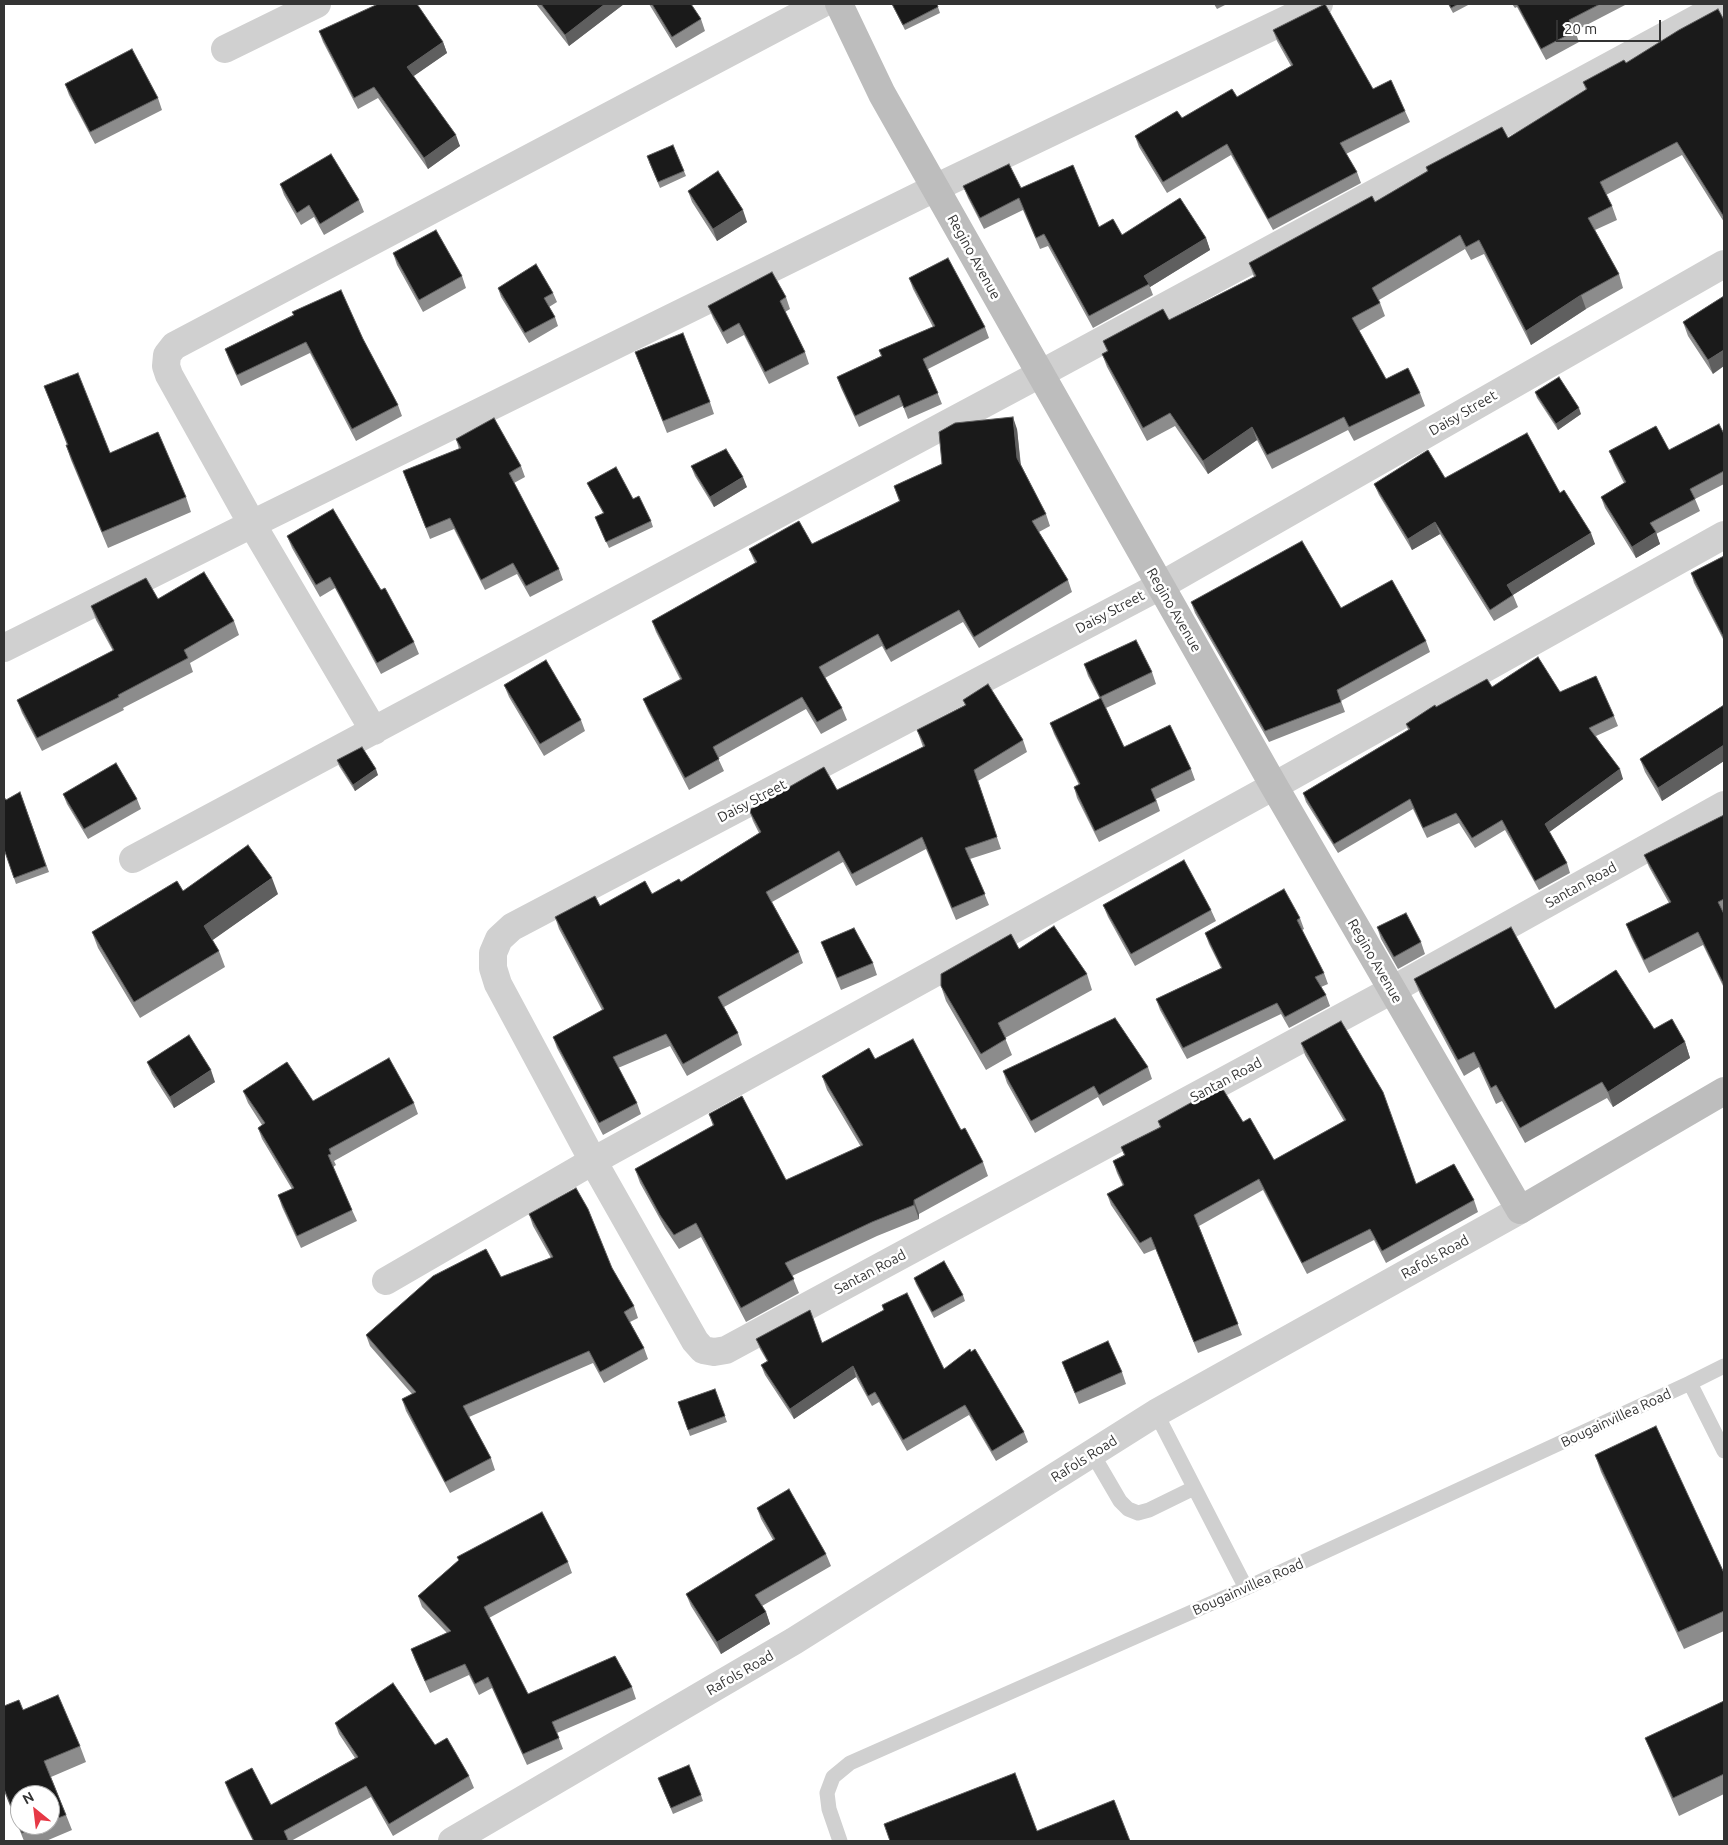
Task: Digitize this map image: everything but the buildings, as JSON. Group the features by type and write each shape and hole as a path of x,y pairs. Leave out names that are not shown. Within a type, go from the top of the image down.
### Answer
{"street":[{"path":"225,49 317,4"},
{"path":"374,731 252,524 169,375 166,366 167,355 174,346 821,4"},
{"name":"Regino Avenue","path":"839,4 882,94 1040,374 1274,786 1520,1210"},
{"path":"4,648 936,188 1319,4"},
{"path":"133,859 1040,374 1724,4"},
{"name":"Daisy Street","path":"593,1161 498,984 492,968 493,953 500,939 512,927 1160,586 1724,264"},
{"path":"386,1281 593,1161 1274,786 1724,535"},
{"name":"Santan Road","path":"593,1161 695,1342 703,1350 714,1352 726,1350 1392,990 1724,805"},
{"name":"Rafols Road","path":"452,1841 794,1641 1156,1413 1520,1210 1724,1091"}],"lane":[{"name":"Bougainvillea Road","path":"840,1841 829,1809 827,1793 833,1777 850,1763 1246,1588 1690,1384 1724,1366"},
{"path":"1690,1384 1724,1451"},
{"path":"1156,1413 1246,1588"},
{"path":"1092,1453 1120,1501 1128,1509 1138,1513 1149,1510 1194,1488"}]}
